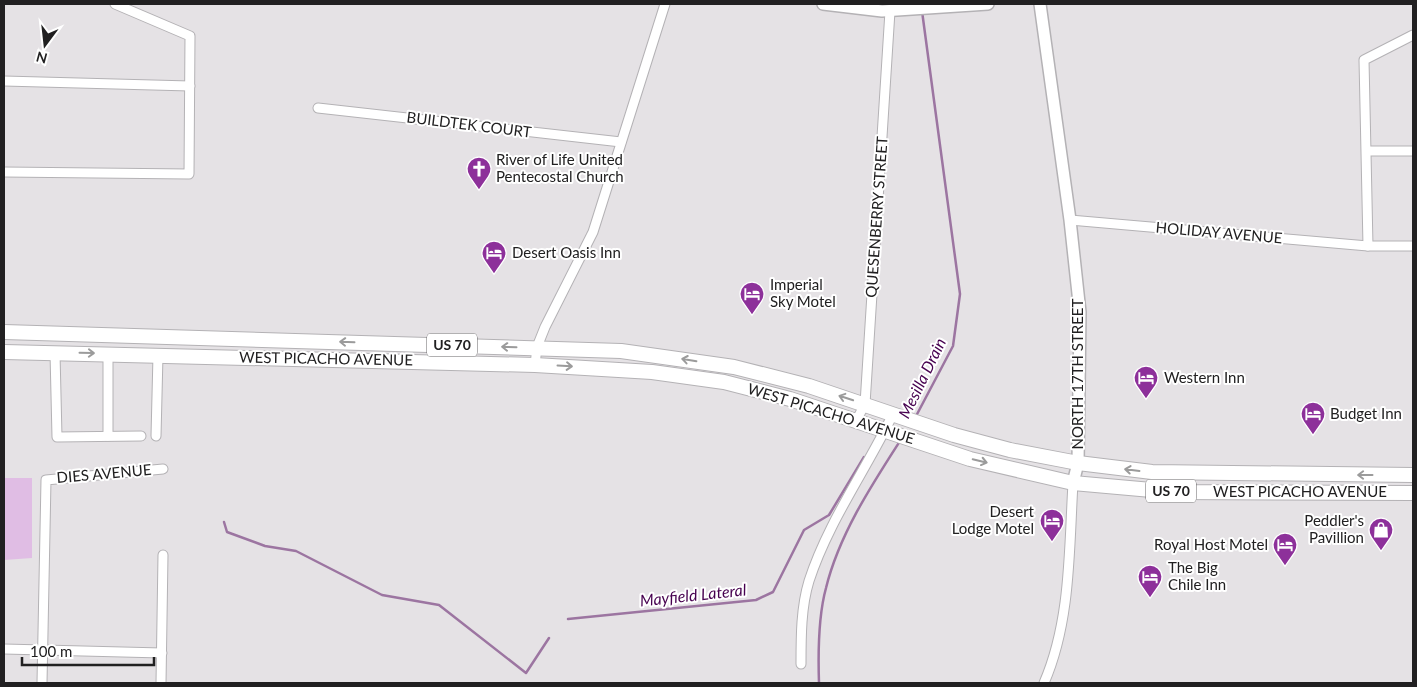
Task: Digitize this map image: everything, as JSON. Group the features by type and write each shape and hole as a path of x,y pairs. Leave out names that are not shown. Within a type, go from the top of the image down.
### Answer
{"main road":[{"name":"WEST PICACHO AVENUE","path":"4,332 621,351 734,367 809,386 940,430 1010,450 1078,463 1152,472 1413,475"},
{"name":"WEST PICACHO AVENUE","path":"4,352 535,364 652,372 724,382 790,399 970,458 1074,483 1174,492 1413,493"}],"street":[{"path":"4,172 189,174 190,36 115,4"},
{"path":"535,364 537,348 592,232 665,4"},
{"path":"823,4 855,9 890,11 988,4"},
{"name":"NORTH 17TH STREET","path":"1040,4 1070,220 1080,312 1078,463 1074,483 1065,604 1056,657 1044,683"},
{"name":"QUESENBERRY STREET","path":"856,421 865,404 890,11"},
{"path":"1368,246 1364,60 1413,35"},
{"path":"4,80 190,86"},
{"name":"BUILDTEK COURT","path":"318,108 621,142"},
{"path":"1366,151 1413,151"},
{"name":"HOLIDAY AVENUE","path":"1070,220 1368,246 1413,246"},
{"path":"55,353 57,437 141,436"},
{"path":"108,354 108,436"},
{"path":"156,436 158,355"},
{"path":"801,664 802,629 808,583 823,544 892,414"},
{"name":"DIES AVENUE","path":"42,650 46,480 163,469"},
{"path":"161,683 163,555"},
{"path":"4,649 162,653"},
{"path":"42,650 42,683"}],"shaded area":[{"path":"4,478 32,478 32,558 4,560"}],"waterway":[{"name":"Mesilla Drain","path":"915,418 953,346 960,294 922,11"},
{"name":"Mesilla Drain","path":"819,683 820,623 823,599 832,568 847,530 900,441"},
{"name":"Mayfield Lateral","path":"568,619 756,600 773,592 804,530 829,515 864,457"},
{"name":"Mayfield Lateral","path":"224,522 227,532 265,546 296,551 382,595 439,605 526,673 549,638"}],"place":[{"name":"River of Life United Pentecostal Church","path":"479,190"},
{"name":"Desert Oasis Inn","path":"494,274"},
{"name":"Imperial Sky Motel","path":"752,315"},
{"name":"Western Inn","path":"1146,399"},
{"name":"Budget Inn","path":"1313,435"},
{"name":"Desert Lodge Motel","path":"1052,542"},
{"name":"Peddler's Pavillion","path":"1381,551"},
{"name":"Royal Host Motel","path":"1285,566"},
{"name":"The Big Chile Inn","path":"1150,598"}]}
